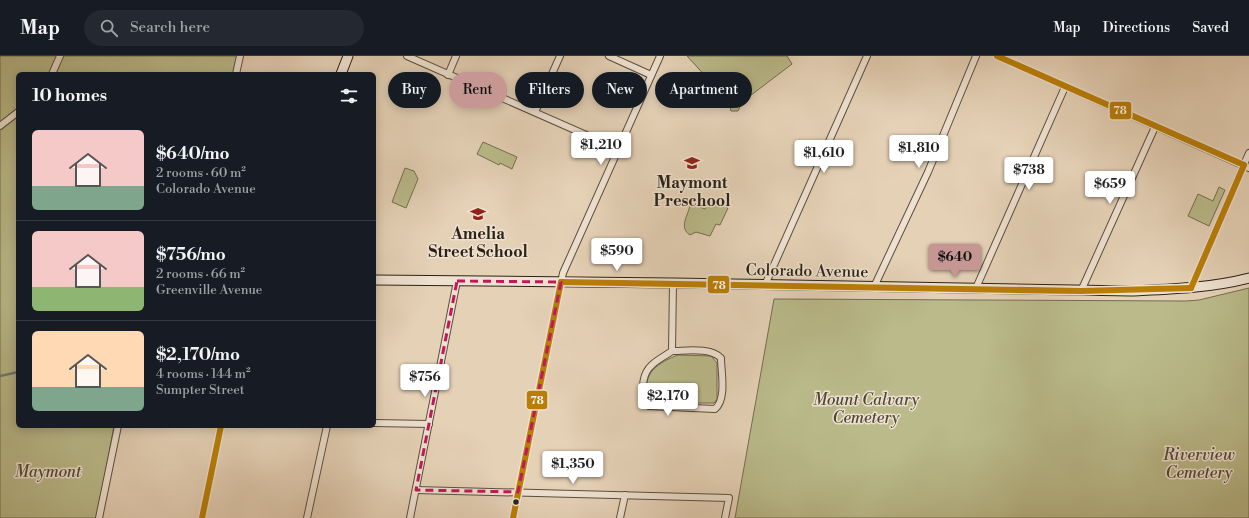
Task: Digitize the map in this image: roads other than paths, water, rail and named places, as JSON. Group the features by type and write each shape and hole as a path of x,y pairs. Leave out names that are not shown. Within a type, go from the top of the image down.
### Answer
{"street":[{"path":"53,72 60,56"},
{"path":"236,72 240,56"},
{"path":"342,72 348,56"},
{"path":"407,56 618,149"},
{"path":"448,75 456,56"},
{"path":"535,112 560,56"},
{"path":"609,56 651,75"},
{"path":"513,518 563,273 660,56"},
{"path":"765,285 866,56"},
{"path":"874,287 928,172 976,56"},
{"path":"997,56 1246,167"},
{"path":"976,288 1065,87"},
{"path":"0,126 16,114"},
{"path":"1081,291 1155,127"},
{"path":"1190,288 1246,167 1249,154"},
{"name":"Colorado Avenue","path":"376,280 673,283 1081,291 1190,288 1219,285 1249,278"},
{"path":"410,518 457,281"},
{"path":"672,351 673,283"},
{"path":"672,351 716,353 721,358 721,396 719,405 715,409 661,408 649,406 644,401 644,383 649,367 672,351"},
{"path":"376,423 429,424"},
{"path":"99,518 118,428"},
{"path":"202,518 221,428"},
{"path":"307,518 327,428"},
{"path":"416,490 729,498 725,518"},
{"path":"620,518 625,495"}],"waterway":[{"path":"0,376 16,372"}],"place":[{"name":"Maymont Preschool","path":"692,163"},
{"name":"Amelia Street School","path":"478,214"}],"park label":[{"name":"Mount Calvary Cemetery","path":"866,409"},
{"name":"Riverview Cemetery","path":"1199,464"},
{"name":"Maymont","path":"48,472"}]}
